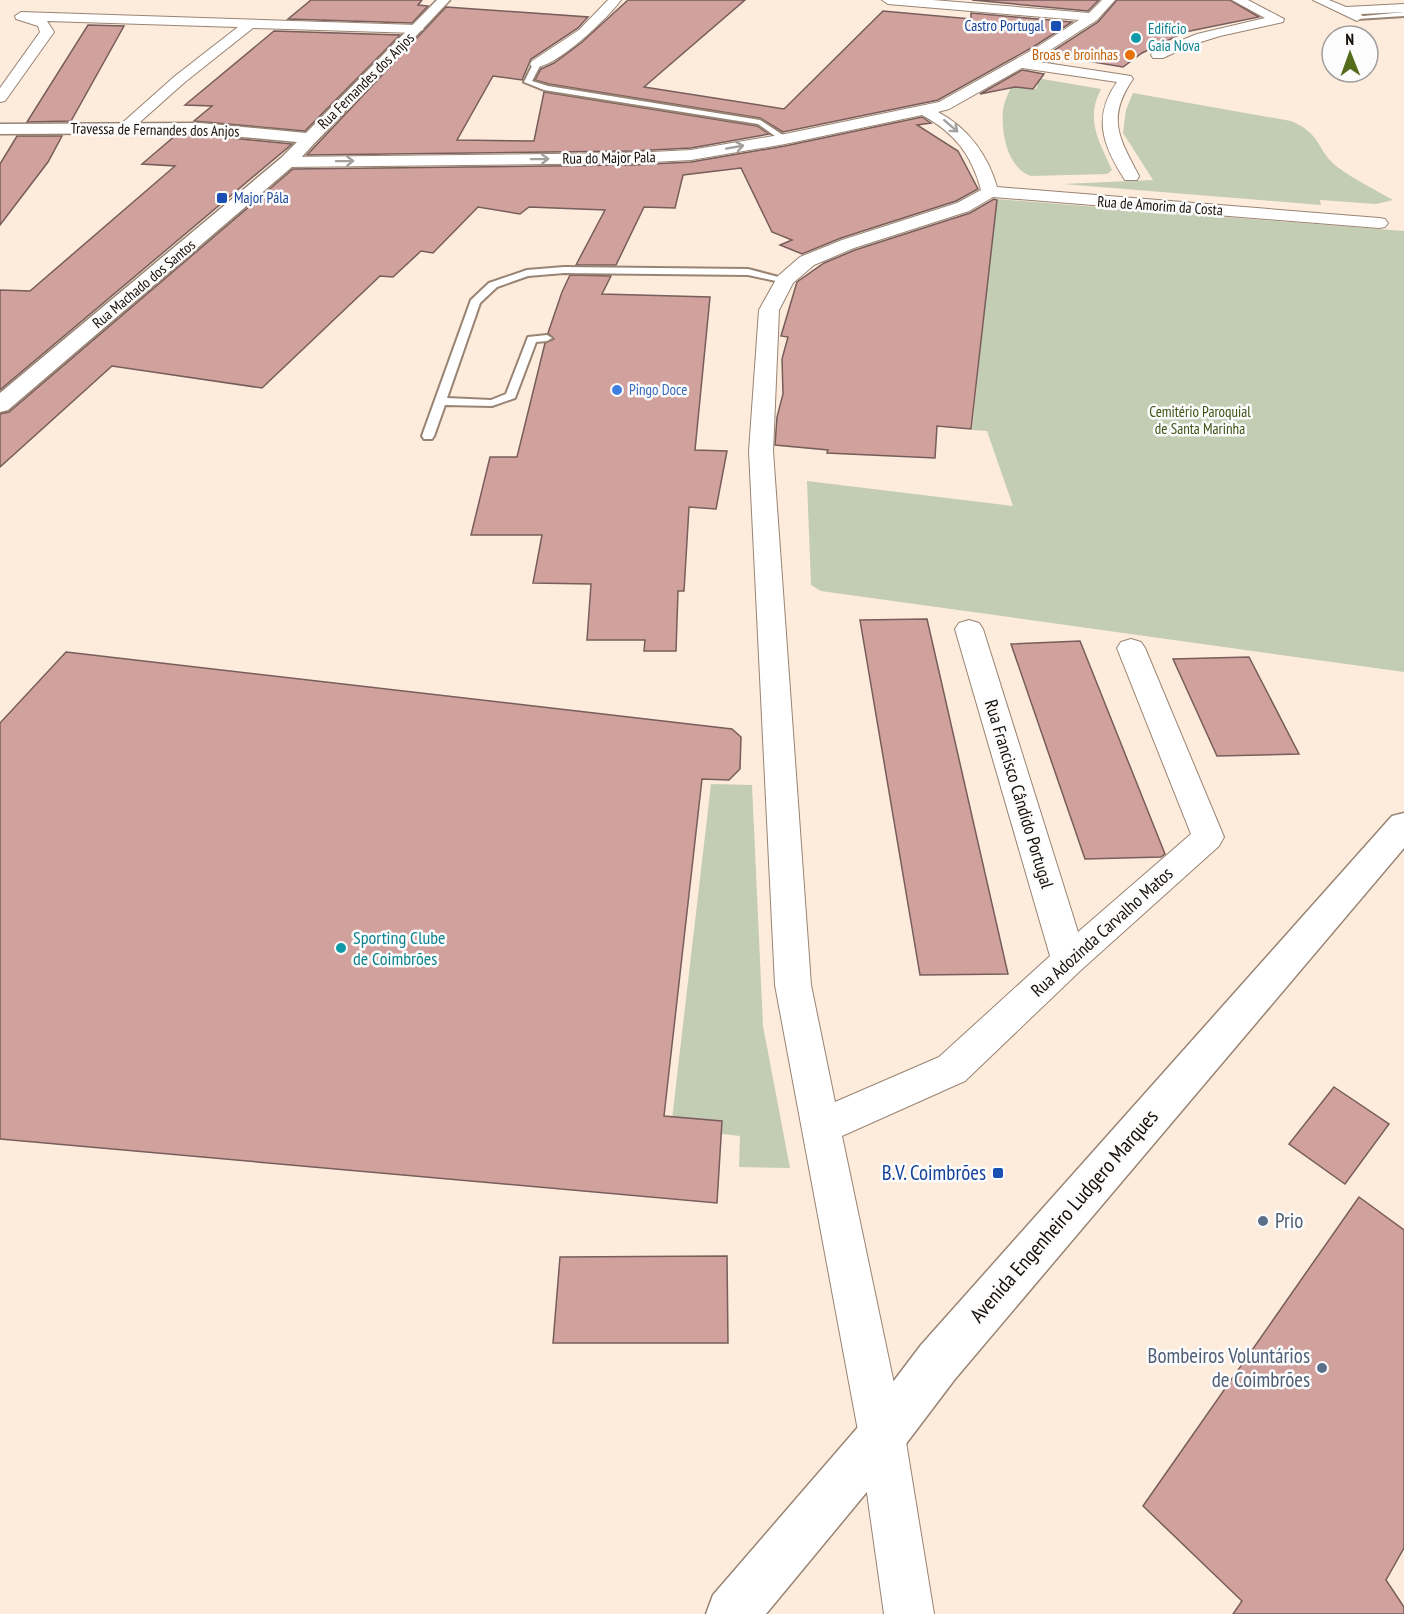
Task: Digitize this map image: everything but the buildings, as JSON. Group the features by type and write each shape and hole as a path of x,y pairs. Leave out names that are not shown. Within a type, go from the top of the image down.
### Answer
{"street":[{"name":"Rua Fernandes dos Anjos","path":"287,162 444,0"},
{"path":"537,64 584,33 615,0"},
{"path":"888,0 1092,17"},
{"path":"944,106 1019,63 1092,17 1109,0"},
{"path":"1158,55 1174,46 1198,38 1278,19 1238,0"},
{"path":"1318,0 1351,14 1404,8"},
{"path":"16,18 48,4"},
{"path":"16,18 252,22 417,29"},
{"path":"0,98 47,32 44,24 16,18"},
{"path":"126,127 180,79 252,22"},
{"path":"1019,63 1126,80 1118,89 1107,114 1110,133 1131,176"},
{"path":"972,146 976,88"},
{"path":"944,106 974,113"},
{"name":"Rua do Major Pala","path":"287,162 632,158 691,155 785,139 944,106"},
{"path":"909,1614 882,1436 793,985 761,451 769,310 785,280 807,261 963,207 990,192 972,146 947,121 926,111"},
{"name":"Travessa de Fernandes dos Anjos","path":"0,129 200,128 310,138"},
{"name":"Rua Machado dos Santos","path":"0,405 287,162"},
{"name":"Rua de Amorim da Costa","path":"990,192 1379,223"},
{"name":"Rua Francisco Cândido Portugal","path":"969,629 1069,960"},
{"name":"Rua Adozinda Carvalho Matos","path":"821,1127 952,1069 1069,960 1208,837 1131,648"},
{"name":"Avenida Engenheiro Ludgero Marques","path":"732,1614 882,1436 958,1339 1404,825"}],"lane":[{"path":"1351,14 1404,14"},
{"path":"537,64 528,82 547,88 760,122 785,139"},
{"path":"428,436 475,302 493,285 527,273 564,270 748,272 785,280"},
{"path":"440,401 492,403 512,396 532,339 547,338"}],"green space":[{"path":"1025,76 1101,89 1096,100 1094,121 1099,140 1112,170 1107,174 1031,176 1016,165 1007,148 1003,128 1003,110 1011,87 1036,89 1038,85 1018,82"},
{"path":"1133,93 1291,121 1314,136 1336,166 1393,200 1376,204 1320,200 1321,205 1063,184 1153,180 1123,133 1126,110"},
{"name":"Cemitério Paroquial de Santa Marinha","path":"996,199 1404,231 1404,672 821,591 811,585 807,481 1013,506 987,431 972,430"},
{"path":"711,784 752,785 763,1026 790,1168 739,1167 740,1136 671,1128"}],"place":[{"name":"Castro Portugal","path":"1056,26"},
{"name":"Edifício Gaia Nova","path":"1136,38"},
{"name":"Broas e broinhas","path":"1130,55"},
{"name":"Major Pála","path":"222,198"},
{"name":"Pingo Doce","path":"617,390"},
{"name":"Sporting Clube de Coimbrões","path":"341,948"},
{"name":"B.V. Coimbrões","path":"998,1173"},
{"name":"Prio","path":"1263,1221"},
{"name":"Bombeiros Voluntários de Coimbrões","path":"1322,1368"}]}
